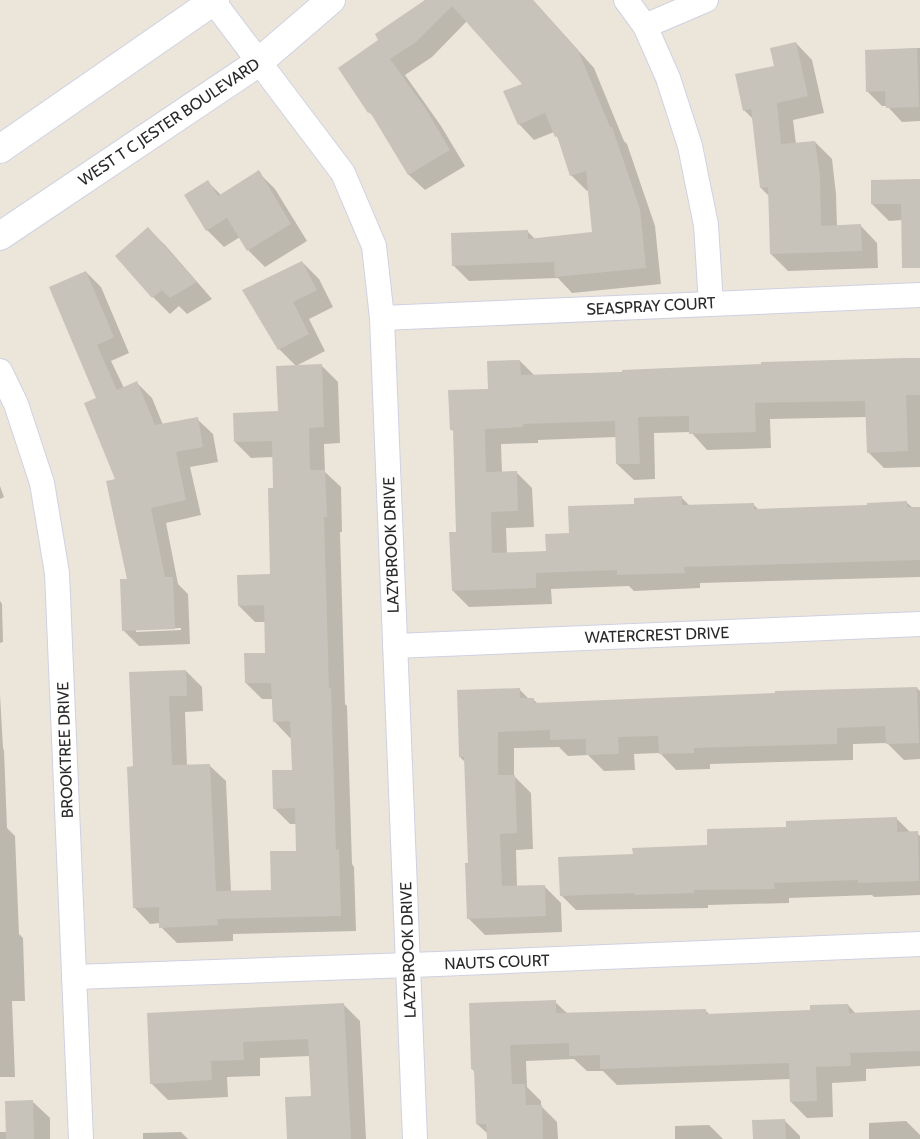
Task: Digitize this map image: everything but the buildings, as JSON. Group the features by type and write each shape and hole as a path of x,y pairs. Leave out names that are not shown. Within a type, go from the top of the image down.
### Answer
{"main road":[{"name":"WEST T C JESTER BOULEVARD","path":"0,236 259,62 331,0"},
{"path":"0,149 214,1"}],"street":[{"path":"626,0 645,26 668,78 690,146 706,225 711,304"},
{"path":"645,26 706,0"},
{"name":"LAZYBROOK DRIVE","path":"214,1 343,173 374,246 382,318 415,1139"},
{"name":"SEASPRAY COURT","path":"382,318 920,295"},
{"name":"BROOKTREE DRIVE","path":"0,371 16,404 42,483 57,573 81,1139"},
{"name":"WATERCREST DRIVE","path":"395,646 920,624"},
{"name":"NAUTS COURT","path":"74,977 920,944"}]}
